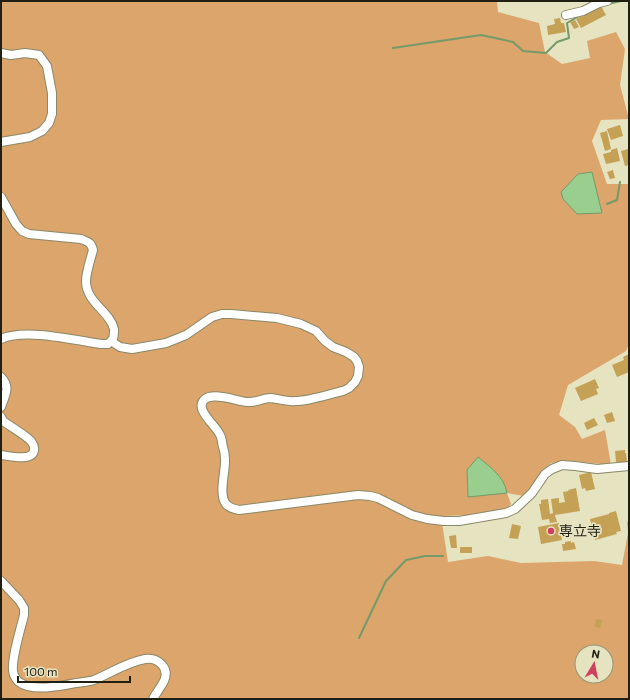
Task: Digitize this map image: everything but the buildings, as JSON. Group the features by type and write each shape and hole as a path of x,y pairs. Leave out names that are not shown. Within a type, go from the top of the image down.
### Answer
{"street":[{"path":"566,15 583,11 599,3 607,1"},
{"path":"1,53 11,56 25,53 39,55 47,66 52,93 52,114 49,123 42,131 30,137 1,142"},
{"path":"1,197 16,224 22,231 29,234 81,239 92,245 93,250 86,280 89,296 111,322 114,330 113,339 108,344 28,334 21,334 1,339"},
{"path":"111,341 120,347 132,349 166,343 186,335 212,317 222,314 231,314 277,318 301,324 316,331 333,347 346,352 357,361 359,367 358,376 355,382 343,391 293,402 271,398 250,402 218,396 206,398 202,403 202,409 204,414 220,434 223,446 225,459 223,498 230,508 239,510 358,495 378,498 412,515 427,519 459,521 506,513 514,509 532,493 545,474 552,468 562,465 597,469 629,466"},
{"path":"1,376 6,384 7,390 1,408"},
{"path":"1,417 2,421 30,441 34,446 34,451 30,456 18,458 1,455"},
{"path":"1,581 19,600 24,608 24,615 13,660 13,673 18,682 32,687 55,687 92,680 133,663 146,659 153,659 159,661 164,667 166,675 164,681 152,699"}],"shaded area":[{"path":"1,1 497,1 498,12 539,23 545,52 562,64 590,58 587,41 616,32 625,49 620,85 629,119 601,120 592,141 607,184 629,184 629,344 626,351 568,385 559,415 575,427 582,439 605,430 611,465 573,461 551,463 524,496 507,493 511,504 502,514 441,516 448,562 488,556 521,563 594,561 622,565 628,533 627,522 629,521 629,699 1,699"},
{"path":"592,172 602,213 577,214 563,199 561,192 578,174"},
{"path":"478,457 492,468 500,477 507,493 468,497 467,470"}],"waterway":[{"path":"608,4 621,1"},
{"path":"393,48 481,35 513,42 523,51 546,53 557,42 569,38 567,23 581,15"},
{"path":"607,204 617,200 620,182"},
{"path":"359,638 386,581 406,560 425,556 443,556"}],"place":[{"name":"専立寺","path":"551,531"}]}
